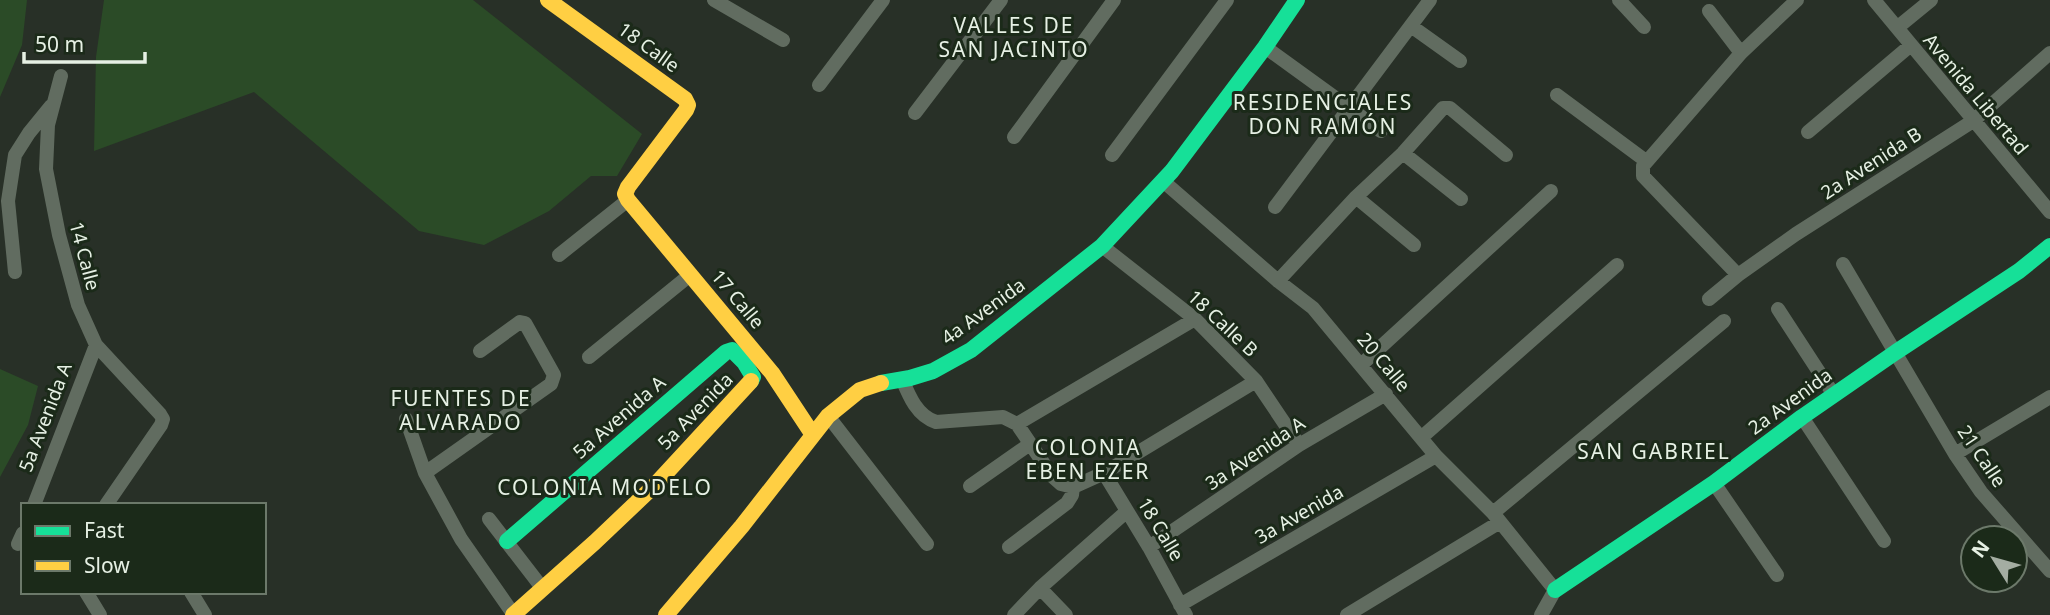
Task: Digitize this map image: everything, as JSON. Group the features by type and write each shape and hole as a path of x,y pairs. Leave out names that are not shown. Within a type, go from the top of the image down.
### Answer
{"street":[{"name":"18 Calle","path":"548,0 685,99 688,105 687,110 628,187 626,197"},
{"path":"714,0 783,40"},
{"path":"819,85 883,0"},
{"path":"915,113 1001,0"},
{"path":"1014,137 1114,0"},
{"path":"1112,155 1227,0"},
{"path":"1275,207 1430,0"},
{"path":"1619,0 1644,27"},
{"path":"1738,275 1643,176 1644,166 1741,53 1797,0"},
{"name":"Avenida Libertad","path":"1874,0 2049,211"},
{"path":"1898,27 1931,0"},
{"name":"4a Avenida","path":"666,615 742,526 828,416 860,390 874,384 933,371 971,350 1102,246 1163,181 1265,47 1293,1"},
{"path":"1709,11 1741,53"},
{"path":"1411,26 1460,61"},
{"path":"1808,132 1910,45"},
{"path":"1265,47 1381,131"},
{"name":"2a Avenida B","path":"1709,299 1796,234 1973,121 2050,53"},
{"name":"14 Calle","path":"61,76 48,125 46,169 59,235 75,293 96,345 163,419 107,503"},
{"path":"1557,95 1644,166"},
{"path":"15,272 8,201 15,155 54,103"},
{"path":"1278,281 1356,197 1403,153 1446,107 1506,155"},
{"path":"1403,153 1461,199"},
{"name":"20 Calle","path":"1163,181 1313,308 1437,456 1497,517 1555,590"},
{"path":"1361,365 1551,191"},
{"path":"559,255 626,197"},
{"name":"17 Calle","path":"626,197 772,373 813,435"},
{"path":"1356,197 1414,245"},
{"name":"18 Calle B","path":"1102,246 1195,319 1256,381 1300,445"},
{"name":"2a Avenida","path":"1555,590 1714,484 1802,417 2019,271 2050,246"},
{"name":"21 Calle","path":"1843,264 1981,492 2050,571"},
{"path":"1422,437 1617,265"},
{"path":"589,357 690,275"},
{"path":"1778,309 1834,395"},
{"path":"1017,424 1195,319"},
{"path":"1347,615 1497,517 1724,321"},
{"path":"425,473 554,380 554,375 525,323 520,322 480,351"},
{"name":"5a Avenida A","path":"34,503 96,345"},
{"name":"5a Avenida A","path":"506,541 726,352"},
{"name":"5a Avenida","path":"514,615 654,485 751,383 753,377 736,353 726,352"},
{"path":"902,379 908,395 927,419 936,422 1003,416 1017,424 1052,476 1061,484 1073,487 1104,472 1256,381"},
{"name":"3a Avenida A","path":"1149,548 1300,445 1386,394"},
{"path":"1955,453 2050,397"},
{"path":"828,416 927,544"},
{"path":"1802,417 1884,541"},
{"path":"406,419 425,473 461,539 514,615"},
{"path":"971,486 1030,444"},
{"name":"3a Avenida","path":"1183,610 1437,456"},
{"name":"18 Calle","path":"1104,472 1183,610"},
{"path":"1714,484 1777,575"},
{"path":"1009,547 1067,503 1073,487"},
{"path":"1014,615 1040,588 1126,512"},
{"path":"489,519 543,589"},
{"path":"1040,588 1066,615"},
{"path":"1541,615 1555,590"},
{"path":"87,594 100,615"},
{"path":"192,594 205,615"}],"green space":[{"path":"0,0 27,0 22,45 0,97"},
{"path":"104,0 473,0 642,134 617,176 591,176 549,211 484,245 419,231 254,92 94,151 96,57"},
{"path":"0,369 38,386 28,425 0,477"}],"traffic: fast":[{"path":"881,383 933,371 971,350 1102,246 1172,171 1297,0"},
{"path":"1555,590 1714,483 1802,417 2019,271 2050,246"},
{"path":"507,541 726,352 732,350 744,362 753,377 751,381"}],"traffic: slow":[{"path":"548,0 685,99 688,105 686,110 625,194 772,373 813,435"},
{"path":"513,615 655,485 751,381"},
{"path":"666,615 742,526 828,416 860,390 881,383"}],"district":[{"name":"VALLES DE SAN JACINTO","path":"1014,38"},
{"name":"RESIDENCIALES DON RAMÓN","path":"1323,115"},
{"name":"FUENTES DE ALVARADO","path":"461,411"},
{"name":"SAN GABRIEL","path":"1654,452"},
{"name":"COLONIA EBEN EZER","path":"1088,460"},
{"name":"COLONIA MODELO","path":"605,488"}]}
